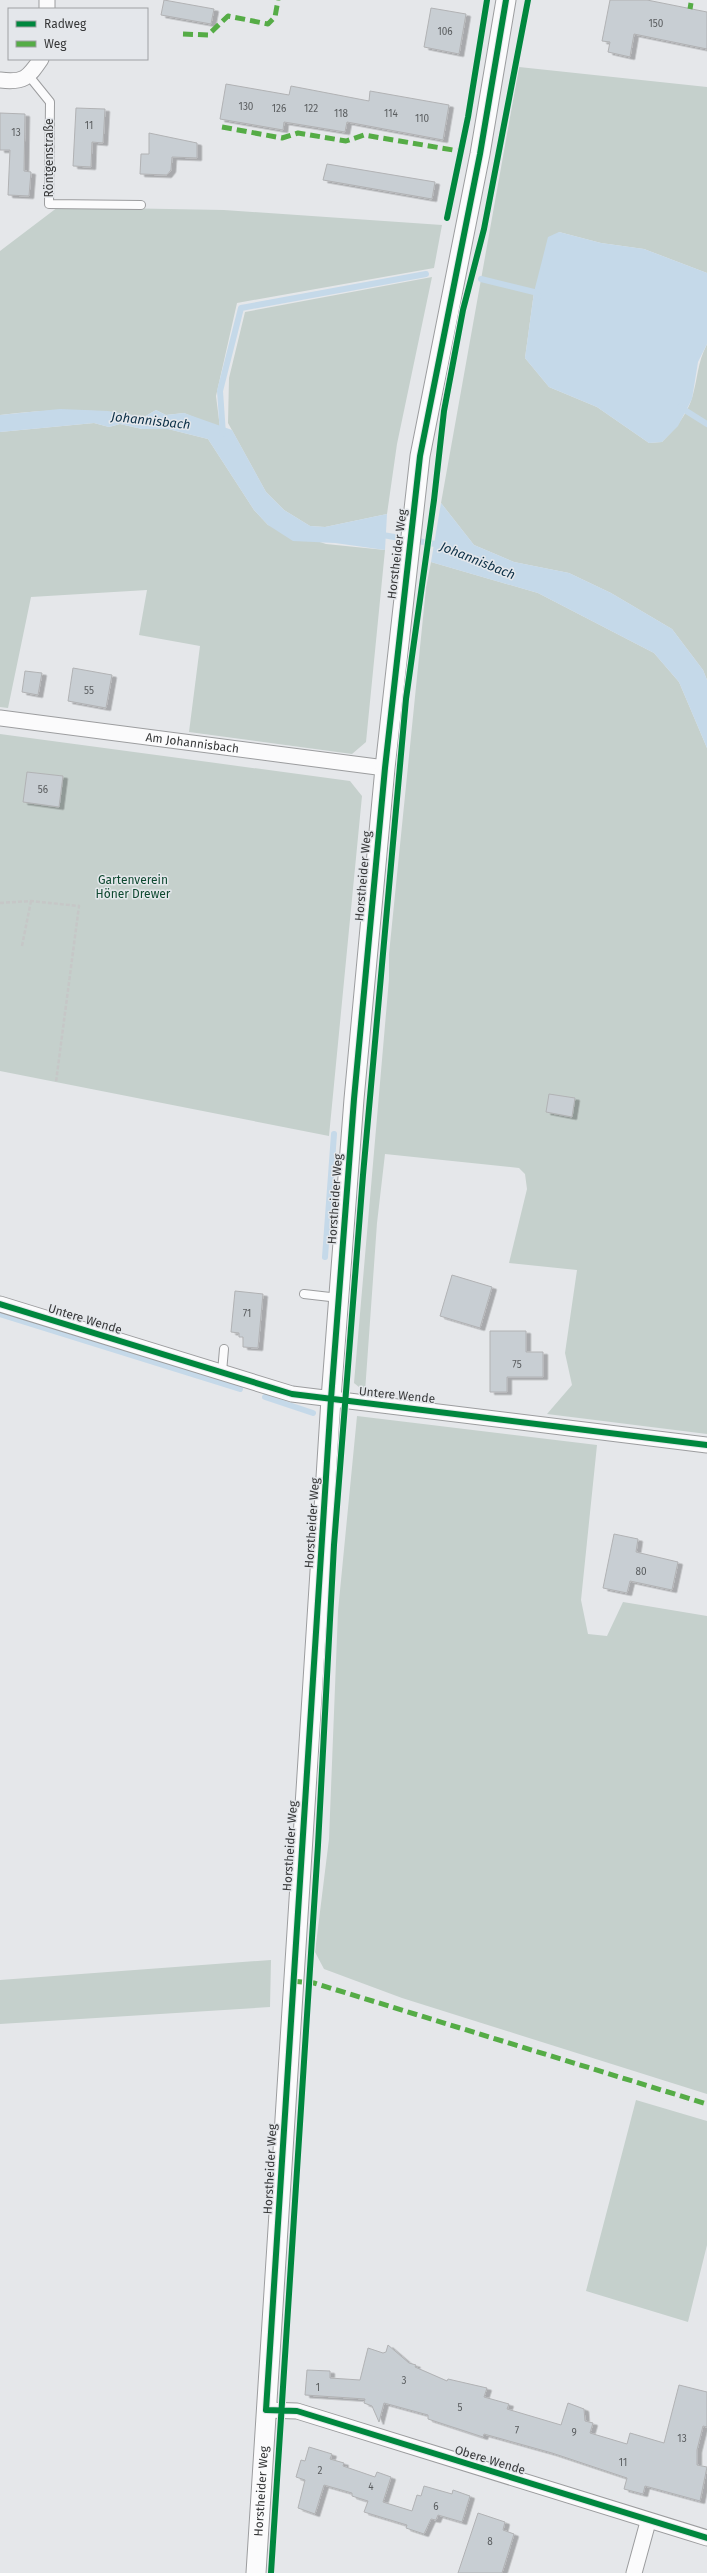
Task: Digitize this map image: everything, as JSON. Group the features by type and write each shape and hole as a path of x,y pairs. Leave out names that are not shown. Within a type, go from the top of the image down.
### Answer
{"street":[{"name":"Horstheider Weg","path":"256,2573 331,1399 354,1099 385,768 407,556 425,430 480,154 506,0"},
{"path":"0,80 16,82 29,76 40,60"},
{"name":"Am Johannisbach","path":"0,718 385,768"},
{"name":"Untere Wende","path":"0,1304 292,1394 707,1445"},
{"name":"Obere Wende","path":"266,2410 297,2411 648,2522 707,2538"},
{"path":"634,2573 648,2522"}],"lane":[{"name":"Röntgenstraße","path":"29,76 50,102 49,204 141,205"},
{"path":"304,1294 339,1298"},
{"path":"222,1372 224,1349"}],"path":[{"path":"0,903 31,901 79,906 56,1082"},
{"path":"22,946 31,901"}],"green space":[{"path":"519,67 707,87 707,273 644,249 601,243 559,232 534,292 525,358 549,387 597,407 649,443 662,442 680,422 690,404 701,358 707,344 707,680 703,670 672,629 611,593 569,573 514,562 474,545 441,503"},
{"path":"58,207 224,210 442,225 434,268 237,303 216,396 220,428 184,413 166,415 156,410 144,417 108,412 72,410 0,415 0,251"},
{"path":"432,277 397,444 387,514 325,527 310,526 284,510 266,492 228,423 229,378 245,312"},
{"path":"94,423 109,427 120,424 142,429 168,429 208,439 254,510 268,525 326,544 385,550 366,742 352,754 189,732 200,646 139,635 147,590 31,597 8,708 0,707 0,432"},
{"path":"431,562 538,593 654,653 679,682 707,748 707,1434 547,1414 572,1385 565,1353 577,1270 509,1263 527,1189 525,1174 519,1168 385,1154 377,1223 365,1392 354,1383 389,979 389,954 426,588"},
{"name":"Gartenverein Höner Drewer","path":"0,734 350,781 362,796 329,1136 0,1071"},
{"path":"357,1416 597,1445 581,1600 588,1634 607,1636 623,1602 707,1616 707,2094 402,1998 324,1969 315,1952 329,1839 338,1611"},
{"path":"271,1960 270,2007 0,2024 0,1980"},
{"path":"636,2100 707,2121 707,2245 688,2322 586,2291"}],"water":[{"path":"559,232 601,243 644,249 707,273 707,344 698,362 692,399 678,426 662,442 649,443 597,407 549,387 525,358 534,292 548,237"},
{"path":"60,409 108,411 144,417 156,410 166,415 184,413 232,430 266,492 284,510 310,526 325,527 387,514 385,550 335,543 293,541 268,525 254,510 208,439 168,429 142,429 120,424 109,427 94,423 0,432 0,415"},
{"path":"441,503 474,545 514,562 569,573 611,593 672,629 703,670 707,680 707,748 679,682 654,653 538,593 431,562"}],"building":[{"path":"164,0 214,9 211,24 161,15"},
{"path":"610,0 647,0 707,12 707,49 634,34 630,57 608,52 610,42 602,41"},
{"path":"431,8 466,14 459,54 424,47"},
{"path":"226,84 289,95 291,86 369,101 370,91 449,105 443,140 347,122 345,132 284,122 283,130 220,119"},
{"path":"76,108 105,109 103,143 92,142 91,167 73,166"},
{"path":"0,113 25,114 24,171 31,172 29,196 8,195 10,150 0,150"},
{"path":"149,133 197,143 197,158 172,157 171,170 167,175 140,174 141,154 149,154"},
{"path":"327,164 435,182 432,199 323,180"},
{"path":"73,668 112,675 106,708 68,701"},
{"path":"25,671 42,673 38,695 22,692"},
{"path":"27,772 63,776 59,807 23,802"},
{"path":"549,1094 575,1098 572,1117 546,1112"},
{"path":"452,1275 492,1287 480,1328 440,1316"},
{"path":"235,1291 263,1294 258,1348 243,1347 243,1337 239,1337 239,1333 231,1332"},
{"path":"490,1331 526,1331 526,1352 543,1352 543,1377 507,1377 507,1392 490,1392"},
{"path":"614,1534 638,1539 636,1552 678,1562 672,1590 630,1581 627,1593 603,1588"},
{"path":"388,2345 409,2363 416,2365 415,2367 447,2381 448,2379 487,2388 484,2397 509,2404 507,2409 561,2425 568,2403 584,2409 585,2421 593,2423 590,2433 627,2444 630,2433 664,2443 679,2385 707,2392 707,2427 703,2426 697,2450 697,2465 707,2467 700,2501 645,2486 643,2494 624,2489 627,2478 552,2453 484,2434 483,2437 428,2419 428,2415 384,2403 379,2422 372,2406 364,2403 365,2399 305,2395 307,2370 330,2371 330,2378 360,2380 368,2348 383,2353 386,2352"},
{"path":"309,2447 332,2454 330,2459 344,2463 343,2466 375,2477 377,2472 391,2477 383,2502 412,2511 417,2495 421,2496 424,2486 452,2494 453,2490 470,2496 462,2522 438,2515 436,2520 431,2519 424,2534 406,2528 407,2525 364,2512 368,2501 352,2496 352,2493 324,2485 315,2514 298,2508 305,2480 296,2477 301,2460 305,2461"},
{"path":"478,2513 505,2522 503,2530 514,2534 502,2573 458,2573"}],"waterway":[{"path":"223,434 220,391 241,308 426,274"},
{"path":"481,279 534,292 539,296"},
{"path":"680,407 707,424"},
{"name":"Johannisbach","path":"377,534 441,545"},
{"path":"325,1257 334,1134"},
{"path":"0,1314 240,1389"},
{"path":"265,1397 313,1413"}],"marked path":[{"path":"183,34 208,35 228,16 268,24 275,17 278,0"},
{"path":"690,9 691,3"},
{"path":"222,127 282,138 298,133 346,141 364,135 459,151"},
{"path":"292,1981 314,1983 707,2104"}],"cycle path":[{"path":"447,218 468,117 487,0"},
{"path":"506,0 480,154 420,456 385,768 354,1099 331,1399 266,2410 297,2411 707,2538"},
{"path":"271,2573 318,1845 334,1545 363,1175 406,699 434,500 444,411 463,310 484,229 528,0"},
{"path":"0,1304 292,1394 707,1445"}]}
